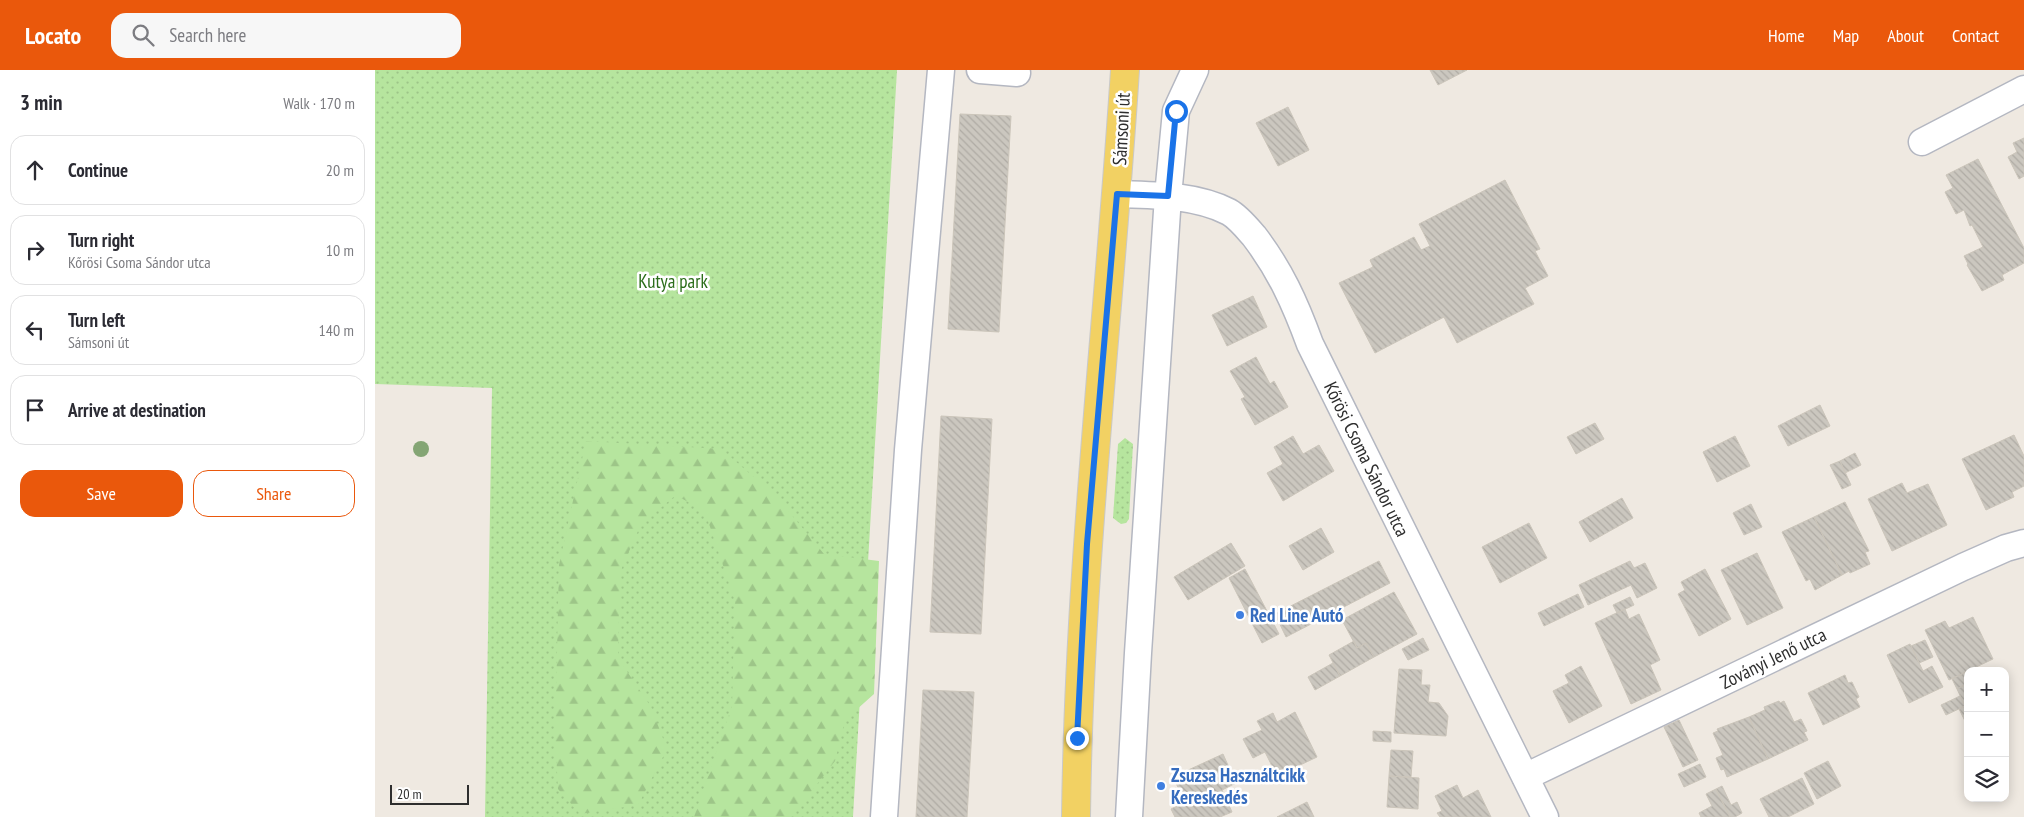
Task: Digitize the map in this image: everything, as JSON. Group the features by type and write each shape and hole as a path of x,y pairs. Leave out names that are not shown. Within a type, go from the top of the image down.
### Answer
{"main road":[{"name":"Sámsoni út","path":"1076,817 1077,738 1087,544 1117,194 1125,70"}],"street":[{"path":"884,817 907,459 941,70"},
{"path":"980,70 1017,73"},
{"path":"1129,817 1168,196 1176,111 1195,70"},
{"path":"1922,142 2024,89"},
{"name":"Kőrösi Csoma Sándor utca","path":"1117,194 1168,196 1209,205 1231,213 1247,228 1271,258 1295,303 1310,344 1545,817"},
{"name":"Zoványi Jenő utca","path":"1525,777 1963,567 2006,548 2024,543"}],"green space":[{"name":"Kutya park","path":"375,70 897,70 853,817 485,817 492,388 375,384"},
{"path":"1125,438 1133,444 1129,519 1126,523 1121,524 1113,518 1118,444"},
{"path":"586,441 721,449 775,495 824,554 879,561 874,694 845,720 835,761 801,805 787,817 694,817 732,706 735,601 705,512 676,495 641,524 620,572 618,658 651,707 667,749 638,805 580,814 558,789 555,736 559,565"}],"building":[{"path":"1430,70 1467,70 1438,85"},
{"path":"1288,107 1309,150 1278,166 1256,123"},
{"path":"960,114 1011,116 999,332 948,329"},
{"path":"2024,138 2024,176 2019,179 2008,157 2017,152 2013,143"},
{"path":"1978,159 2024,248 2024,263 2002,275 2004,280 1982,291 1964,256 1983,247 1972,225 1970,226 1964,210 1956,214 1945,192 1953,188 1946,175"},
{"path":"1505,180 1540,249 1535,251 1548,276 1525,288 1534,304 1457,343 1444,317 1375,353 1339,283 1373,267 1370,260 1414,237 1421,250 1430,246 1419,224"},
{"path":"1253,296 1267,327 1227,346 1212,315"},
{"path":"1256,357 1270,384 1274,381 1288,407 1255,425 1241,399 1245,397 1230,371"},
{"path":"1820,405 1830,426 1788,446 1778,426"},
{"path":"941,416 992,419 981,634 930,632"},
{"path":"1595,423 1604,439 1576,454 1567,437"},
{"path":"2014,435 2024,456 2024,486 2012,492 2014,497 1986,510 1962,459"},
{"path":"1293,436 1303,454 1319,445 1334,471 1283,501 1267,473 1283,464 1274,447"},
{"path":"1735,436 1750,466 1717,482 1703,452"},
{"path":"1855,453 1861,465 1845,473 1840,461"},
{"path":"1840,461 1851,485 1842,489 1830,465"},
{"path":"1902,483 1907,493 1928,484 1947,525 1892,551 1868,499"},
{"path":"1622,498 1633,518 1590,542 1579,522"},
{"path":"1845,502 1869,551 1865,552 1870,564 1842,575 1814,517"},
{"path":"1751,504 1762,527 1744,535 1733,513"},
{"path":"1814,517 1842,575 1815,590 1810,579 1806,581 1782,532"},
{"path":"1529,523 1547,558 1500,583 1482,547"},
{"path":"1321,528 1334,552 1303,570 1289,546"},
{"path":"1231,543 1245,566 1188,600 1174,577"},
{"path":"1757,553 1783,608 1747,625 1721,570"},
{"path":"1379,561 1390,583 1286,637 1275,614"},
{"path":"1630,561 1634,568 1645,563 1657,588 1637,598 1631,585 1588,605 1579,585"},
{"path":"1245,569 1279,634 1262,643 1229,578"},
{"path":"1705,569 1731,619 1699,636 1678,594 1685,590 1681,582"},
{"path":"1394,592 1417,634 1374,657 1366,643 1357,648 1342,620"},
{"path":"1578,594 1584,607 1544,626 1538,613"},
{"path":"1630,597 1634,605 1617,613 1613,605"},
{"path":"1625,609 1629,619 1639,614 1660,660 1650,665 1661,690 1631,704 1595,623"},
{"path":"1973,617 1993,659 1976,667 1964,667 1964,673 1949,680 1925,630 1945,621 1949,628"},
{"path":"1423,638 1429,650 1408,660 1402,649"},
{"path":"1925,640 1933,657 1919,663 1911,646"},
{"path":"1354,641 1357,648 1366,643 1374,657 1340,676 1329,655"},
{"path":"1910,644 1923,671 1932,666 1943,687 1909,703 1887,655"},
{"path":"1333,663 1340,676 1315,690 1308,677"},
{"path":"1581,666 1602,706 1569,723 1553,691 1569,683 1565,675"},
{"path":"1399,669 1422,670 1421,685 1430,685 1428,702 1439,703 1448,716 1446,736 1394,733"},
{"path":"1964,673 1964,685 1957,689 1952,679"},
{"path":"1845,675 1848,683 1852,682 1859,697 1856,699 1860,707 1823,725 1808,693"},
{"path":"1964,685 1964,704 1957,689"},
{"path":"923,690 974,692 967,817 916,817"},
{"path":"1960,696 1964,706 1946,715 1941,705"},
{"path":"1779,701 1780,703 1784,701 1794,722 1801,719 1807,731 1804,732 1808,740 1768,759 1749,717 1765,710 1764,707"},
{"path":"1964,706 1964,719 1959,709"},
{"path":"1295,712 1317,757 1277,776 1265,752 1253,758 1243,739 1262,730 1257,721 1273,713 1277,722"},
{"path":"1749,717 1768,759 1727,777 1724,769 1721,770 1716,758 1723,755 1713,733 1718,731 1717,729"},
{"path":"1679,720 1698,760 1683,767 1664,727"},
{"path":"1373,731 1391,732 1391,742 1373,741"},
{"path":"1391,750 1413,751 1411,777 1389,776"},
{"path":"1223,754 1236,783 1222,790 1232,812 1220,817 1175,817 1171,809 1185,802 1173,777"},
{"path":"1828,761 1841,786 1817,799 1804,773"},
{"path":"1700,764 1706,777 1684,787 1678,774"},
{"path":"1389,776 1419,778 1418,809 1387,807"},
{"path":"1802,778 1814,804 1788,817 1769,817 1760,799"},
{"path":"1457,785 1463,798 1478,790 1491,817 1440,817 1437,813 1442,811 1435,796"},
{"path":"1722,786 1731,805 1737,802 1742,813 1735,817 1730,817 1716,789"},
{"path":"1716,789 1730,817 1701,817 1699,813 1712,806 1706,794"},
{"path":"1307,802 1314,817 1277,817"}],"place":[{"name":"Red Line Autó","path":"1240,615"},
{"name":"Zsuzsa Használtcikk Kereskedés","path":"1161,786"}],"route":[{"path":"1077,738 1087,544 1117,194 1168,196 1176,111"}]}
